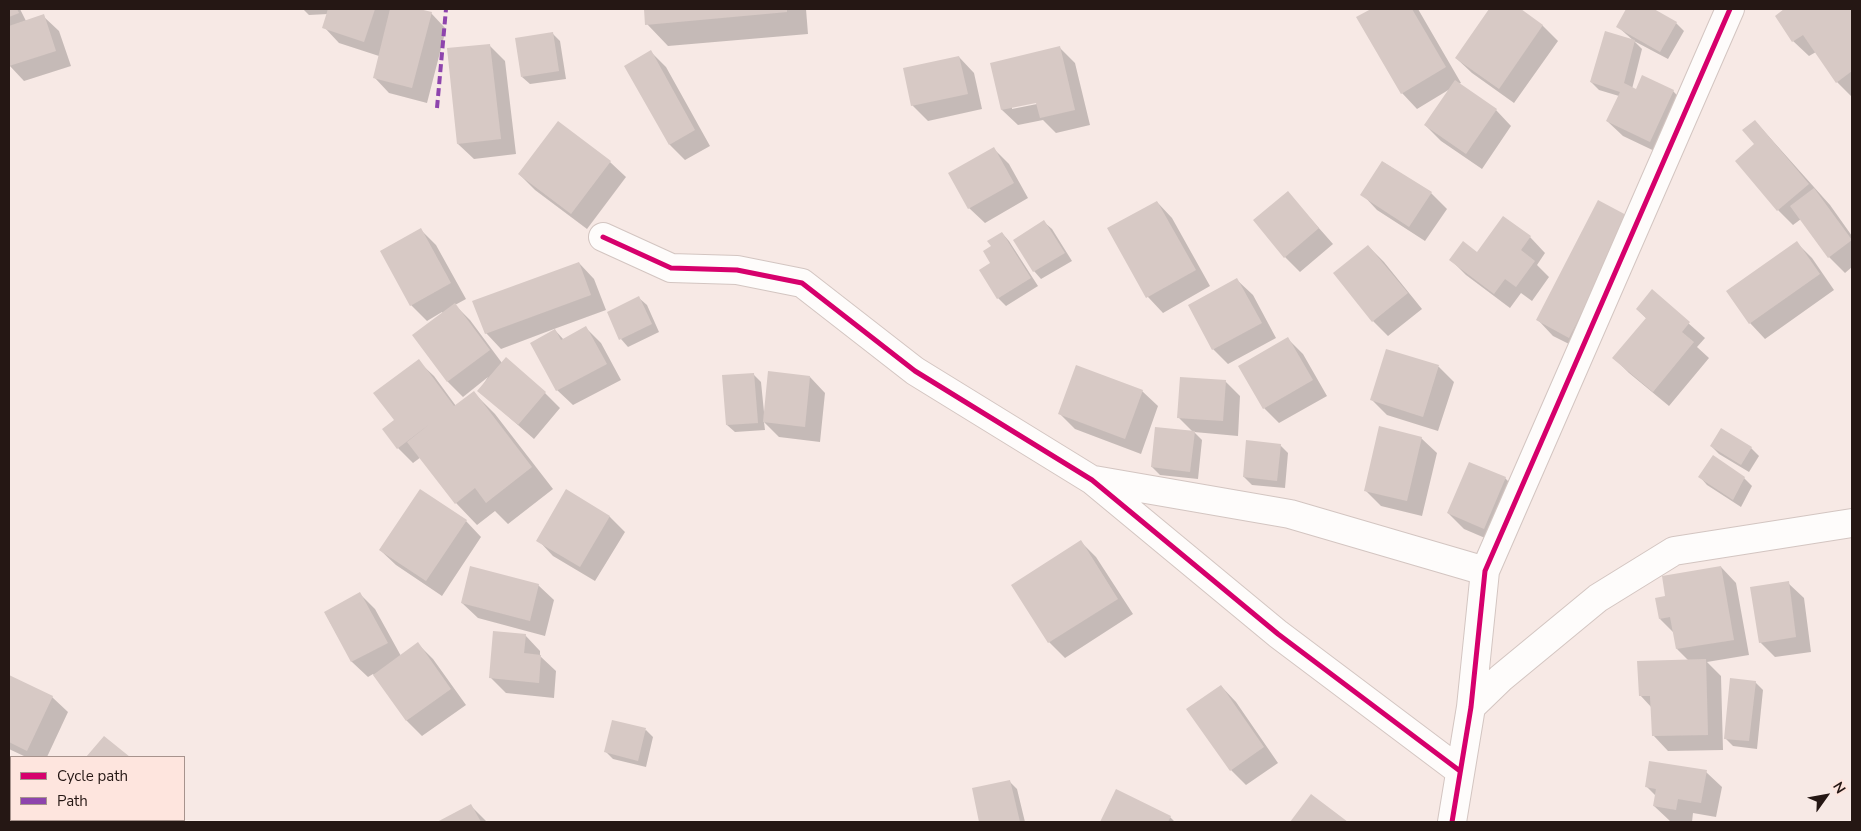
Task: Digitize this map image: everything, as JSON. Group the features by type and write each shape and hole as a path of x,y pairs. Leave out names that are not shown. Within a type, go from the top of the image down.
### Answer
{"street":[{"path":"1452,822 1471,708 1486,572 1730,9"},
{"path":"603,237 671,268 738,270 802,283 915,372 1092,480 1278,634 1460,771"},
{"path":"1092,480 1290,514 1486,572"},
{"path":"1471,708 1502,678 1598,598 1674,551 1852,523"}],"building":[{"path":"9,9 17,9 19,13 9,17"},
{"path":"328,9 375,9 364,42 322,28"},
{"path":"390,9 419,9 432,12 412,88 373,78"},
{"path":"644,9 787,9 787,12 645,25"},
{"path":"1371,9 1412,9 1446,67 1401,94 1356,17"},
{"path":"1489,9 1521,9 1543,25 1499,89 1455,58"},
{"path":"1626,9 1654,9 1677,22 1660,52 1616,27"},
{"path":"1784,9 1852,9 1852,71 1836,83 1803,35 1792,42 1775,16"},
{"path":"44,14 56,51 9,66 9,26"},
{"path":"1605,31 1635,40 1624,83 1636,89 1642,75 1674,90 1650,142 1606,121 1620,92 1590,82"},
{"path":"553,32 559,71 521,77 515,38"},
{"path":"490,44 501,139 457,144 447,48"},
{"path":"1060,46 1075,110 1040,118 1036,103 1001,110 990,63"},
{"path":"651,50 695,130 669,145 624,66"},
{"path":"959,56 968,94 911,106 903,68"},
{"path":"1455,80 1497,109 1466,154 1424,125"},
{"path":"1755,120 1809,184 1777,211 1735,161 1754,144 1742,130"},
{"path":"558,121 611,161 571,214 518,174"},
{"path":"994,147 1014,183 968,209 948,173"},
{"path":"1382,161 1432,192 1409,227 1360,195"},
{"path":"1814,188 1852,240 1828,258 1790,206"},
{"path":"1288,191 1319,228 1284,258 1253,220"},
{"path":"1598,200 1630,217 1569,338 1536,320"},
{"path":"1157,201 1196,270 1146,298 1107,228"},
{"path":"1503,216 1531,236 1521,250 1535,261 1516,287 1505,279 1494,294 1449,260 1463,241 1477,252"},
{"path":"1044,220 1065,253 1033,272 1013,240"},
{"path":"421,228 451,283 410,306 380,251"},
{"path":"1002,232 1031,278 997,299 979,270 990,263 983,251 991,246 987,241"},
{"path":"1797,241 1820,274 1749,324 1726,291"},
{"path":"1368,245 1408,293 1372,322 1333,273"},
{"path":"579,262 591,295 485,334 472,301"},
{"path":"1237,278 1262,323 1212,350 1188,305"},
{"path":"1652,289 1690,322 1682,332 1694,342 1653,392 1612,358 1646,318 1636,309"},
{"path":"639,296 652,324 619,340 607,312"},
{"path":"455,303 490,350 447,382 412,335"},
{"path":"586,326 607,364 556,391 530,343 555,329 561,340"},
{"path":"1288,337 1313,380 1263,409 1238,366"},
{"path":"1386,349 1439,365 1423,417 1370,400"},
{"path":"506,357 546,392 518,425 477,391"},
{"path":"419,359 454,406 474,391 532,467 486,503 475,488 455,504 407,442 431,423 397,449 382,429 394,420 373,393"},
{"path":"1076,365 1143,390 1125,439 1058,414"},
{"path":"768,371 810,376 805,427 763,422"},
{"path":"754,373 758,423 726,425 722,375"},
{"path":"1180,377 1226,380 1223,421 1177,418"},
{"path":"1379,426 1422,437 1407,501 1364,491"},
{"path":"1155,427 1195,431 1190,472 1151,467"},
{"path":"1721,428 1752,447 1741,465 1710,446"},
{"path":"1246,440 1281,444 1277,481 1243,477"},
{"path":"1713,455 1745,477 1733,500 1698,477"},
{"path":"1469,462 1506,477 1484,529 1447,513"},
{"path":"420,489 467,520 426,581 379,550"},
{"path":"566,489 610,516 580,567 536,541"},
{"path":"1081,540 1118,599 1048,643 1011,585"},
{"path":"470,566 539,584 530,621 461,603"},
{"path":"1721,566 1734,640 1676,649 1670,617 1659,619 1655,598 1665,596 1662,576"},
{"path":"1789,581 1796,637 1759,643 1750,587"},
{"path":"360,592 388,643 351,662 324,612"},
{"path":"493,631 526,634 524,653 541,655 539,683 489,678"},
{"path":"418,642 451,689 406,721 373,675"},
{"path":"1706,659 1708,735 1652,736 1650,696 1639,696 1637,661"},
{"path":"9,675 53,696 27,751 9,742"},
{"path":"1730,678 1756,681 1749,741 1724,739"},
{"path":"1221,685 1264,747 1230,771 1186,709"},
{"path":"612,720 646,728 638,761 604,752"},
{"path":"104,736 129,756 87,756"},
{"path":"1649,761 1707,770 1701,803 1678,799 1676,810 1653,806 1656,789 1645,787"},
{"path":"1010,780 1020,822 979,822 972,788"},
{"path":"1116,789 1171,816 1168,822 1100,822"},
{"path":"1311,794 1348,822 1290,822"},
{"path":"471,804 481,822 437,822"}],"marked path":[{"path":"437,108 446,9"}],"cycle path":[{"path":"1452,822 1471,707 1485,571 1730,9"},
{"path":"603,237 671,268 737,270 802,283 915,371 1092,480 1278,634 1460,771"}]}
